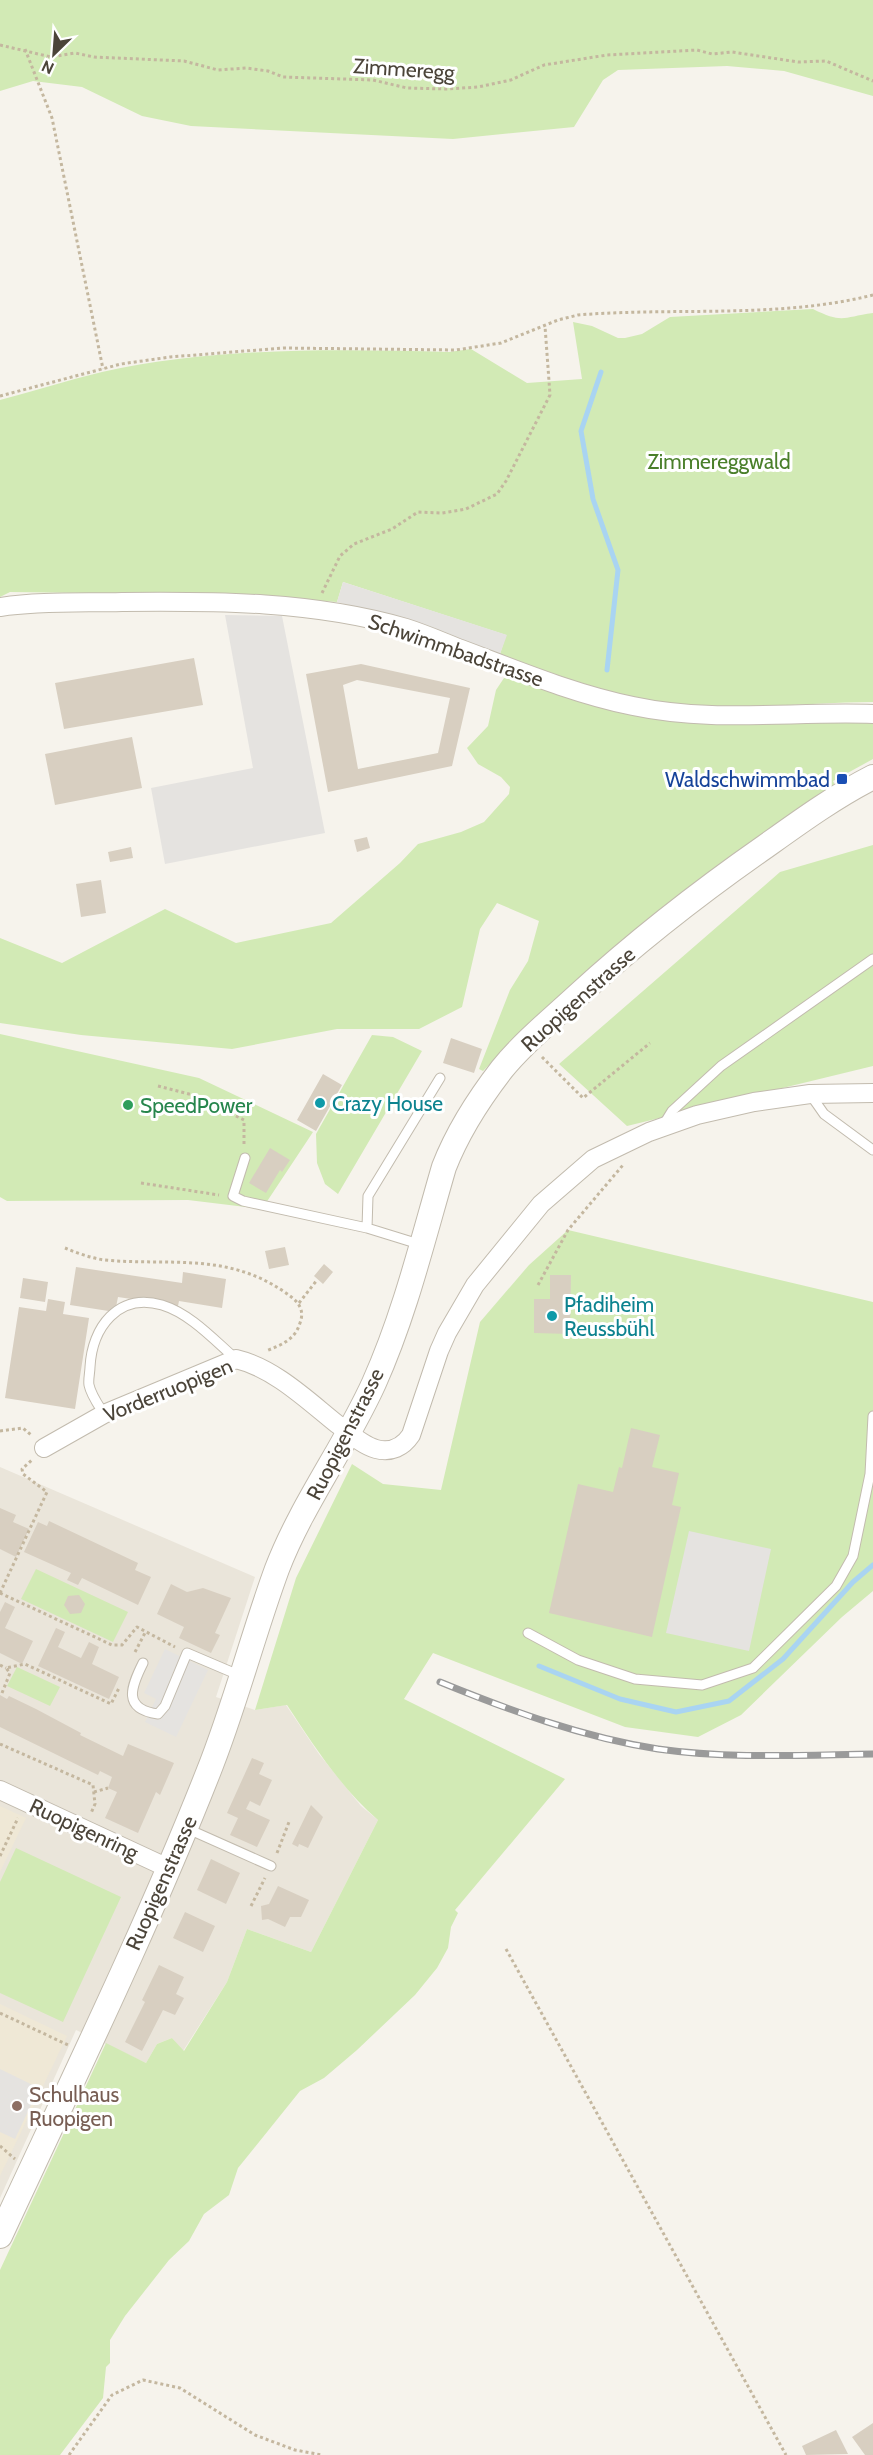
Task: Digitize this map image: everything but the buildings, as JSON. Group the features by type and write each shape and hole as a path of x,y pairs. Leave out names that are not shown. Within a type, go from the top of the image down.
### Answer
{"street":[{"name":"Schwimmbadstrasse","path":"0,606 31,603 193,601 272,604 319,610 406,628 544,680 633,706 670,713 718,716 873,714"},
{"name":"Ruopigenstrasse","path":"0,2236 168,1868 226,1730 277,1569 290,1539 349,1433 389,1347 452,1146 471,1112 503,1067 600,975 679,910 831,800 873,777"},
{"path":"662,1128 697,1115 743,1105 810,1094 873,1093"},
{"name":"Vorderruopigen","path":"44,1448 104,1414 245,1362 270,1372 349,1433 374,1449 387,1451 406,1443 411,1435 439,1351 475,1285 541,1204 593,1160 662,1128"},
{"name":"Ruopigenring","path":"0,1790 168,1868"}],"lane":[{"path":"662,1128 672,1111 721,1066 873,959"},
{"path":"367,1228 368,1196 440,1078"},
{"path":"810,1094 824,1114 873,1150"},
{"path":"244,1158 233,1196 243,1201 367,1228 422,1245"},
{"path":"104,1414 89,1385 93,1343 103,1324 119,1310 129,1306 150,1303 177,1312 245,1362"},
{"path":"528,1633 578,1660 635,1679 702,1685 753,1668 836,1586 853,1556 870,1474 873,1416"},
{"path":"143,1663 131,1690 132,1700 143,1710 158,1714 165,1706 187,1653 243,1677"},
{"path":"185,1828 271,1866"}],"path":[{"name":"Zimmeregg","path":"0,45 25,49 51,57 75,53 94,57 184,61 218,70 246,68 268,71 283,77 373,80 407,88 478,87 511,80 544,65 586,58 697,50 712,54 732,52 798,62 826,61 873,81"},
{"path":"25,49 52,118 104,369"},
{"path":"0,396 121,364 170,357 283,348 379,347 456,350 501,343 578,315 759,310 817,305 873,295"},
{"path":"319,610 322,588 327,578 340,556 354,544 392,529 418,512 442,513 466,509 497,494 550,395 545,326"},
{"path":"555,1070 583,1098 650,1043"},
{"path":"158,1086 197,1096 244,1120 244,1158"},
{"path":"538,1285 568,1230 628,1159"},
{"path":"141,1183 184,1191 233,1196"},
{"path":"65,1248 103,1260 206,1262 250,1273 275,1286 299,1304 302,1311 298,1330 286,1343 245,1362"},
{"path":"299,1304 317,1280"},
{"path":"0,1431 23,1428 44,1448 22,1469 23,1474 29,1480 43,1487 47,1492 0,1593 112,1646 122,1645 137,1627 187,1653"},
{"path":"133,1658 146,1631"},
{"path":"6,1668 25,1664 111,1704 120,1685"},
{"path":"0,1665 10,1673 2,1693"},
{"path":"0,1744 93,1785 95,1804 84,1829"},
{"path":"94,1792 108,1788"},
{"path":"0,1856 21,1811"},
{"path":"506,1949 786,2455"},
{"path":"0,2013 72,2047"},
{"path":"0,2146 20,2163"},
{"path":"69,2455 112,2395 143,2380 180,2388 255,2435 295,2450 322,2455"}],"shaded area":[{"path":"343,582 507,635 500,654 410,621 337,602"},
{"path":"225,615 282,616 325,833 165,864 151,788 253,768"},
{"path":"0,1467 255,1577 216,1697 255,1710 286,1705 319,1754 361,1806 378,1820 311,1952 247,1929 227,1982 183,2051 172,2038 157,2044 146,2063 76,2030 0,2198"},
{"path":"689,1531 771,1549 749,1651 666,1633"},
{"path":"165,1649 208,1670 176,1737 145,1722 156,1699 144,1693"},
{"path":"0,1806 26,1818 0,1872"},
{"name":"Schulhaus Ruopigen","path":"0,2004 67,2036 0,2176"},
{"path":"0,2069 39,2088 15,2139 0,2132"}],"green space":[{"path":"0,0 873,0 873,96 784,71 727,66 618,70 603,80 574,127 453,139 191,126 142,116 82,87 33,81 0,91"},
{"name":"Zimmereggwald","path":"813,309 837,318 873,313 873,702 712,707 641,699 569,679 500,654 506,635 343,582 337,602 245,595 10,592 0,597 0,400 89,375 144,364 231,354 319,350 449,352 471,349 527,383 582,379 573,322 592,326 618,338 625,338 642,334 670,317"},
{"path":"508,677 679,722 747,724 873,721 873,759 833,781 835,785 666,906 545,1009 483,1071 479,1069 510,990 528,961 539,921 497,903 480,929 462,1007 419,1029 337,1029 232,1049 81,1035 0,1023 0,938 62,963 165,909 236,943 331,923 400,863 418,844 461,832 484,822 509,794 510,787 501,777 478,764 467,748 488,726 496,690 504,678"},
{"path":"873,845 873,1066 627,1126 559,1064 780,872"},
{"name":"SpeedPower","path":"0,1034 199,1078 313,1132 262,1209 188,1200 7,1201 0,1197"},
{"path":"372,1035 393,1037 422,1051 338,1194 325,1184 317,1163 316,1134"},
{"path":"568,1230 873,1302 873,1591 842,1617 741,1715 698,1737 625,1727 433,1653 404,1699 565,1779 455,1910 458,1913 451,1927 448,1948 437,1968 415,1995 324,2078 300,2091 238,2168 229,2195 204,2214 189,2241 169,2260 125,2316 110,2340 110,2363 106,2367 103,2398 60,2455 0,2455 0,2270 106,2043 146,2063 157,2044 172,2038 184,2051 227,1982 247,1929 311,1952 378,1820 340,1780 287,1705 255,1710 296,1578 352,1464 383,1484 441,1490 480,1322 529,1265"},
{"path":"36,1569 128,1612 113,1642 21,1599"},
{"path":"17,1667 60,1687 50,1706 7,1686"},
{"path":"16,1848 121,1897 63,2022 0,1993 0,1882"}],"waterway":[{"path":"601,372 581,431 593,499 618,570 607,670"},
{"path":"539,1666 620,1699 676,1712 729,1701 783,1659 853,1582 873,1565"}],"railway":[{"path":"440,1682 547,1722 602,1738 658,1749 739,1755 873,1754"}],"place":[{"name":"Waldschwimmbad","path":"842,779"},
{"name":"Crazy House","path":"320,1103"},
{"name":"SpeedPower","path":"128,1105"},
{"name":"Pfadiheim Reussbühl","path":"552,1316"},
{"name":"Schulhaus Ruopigen","path":"17,2106"}]}
